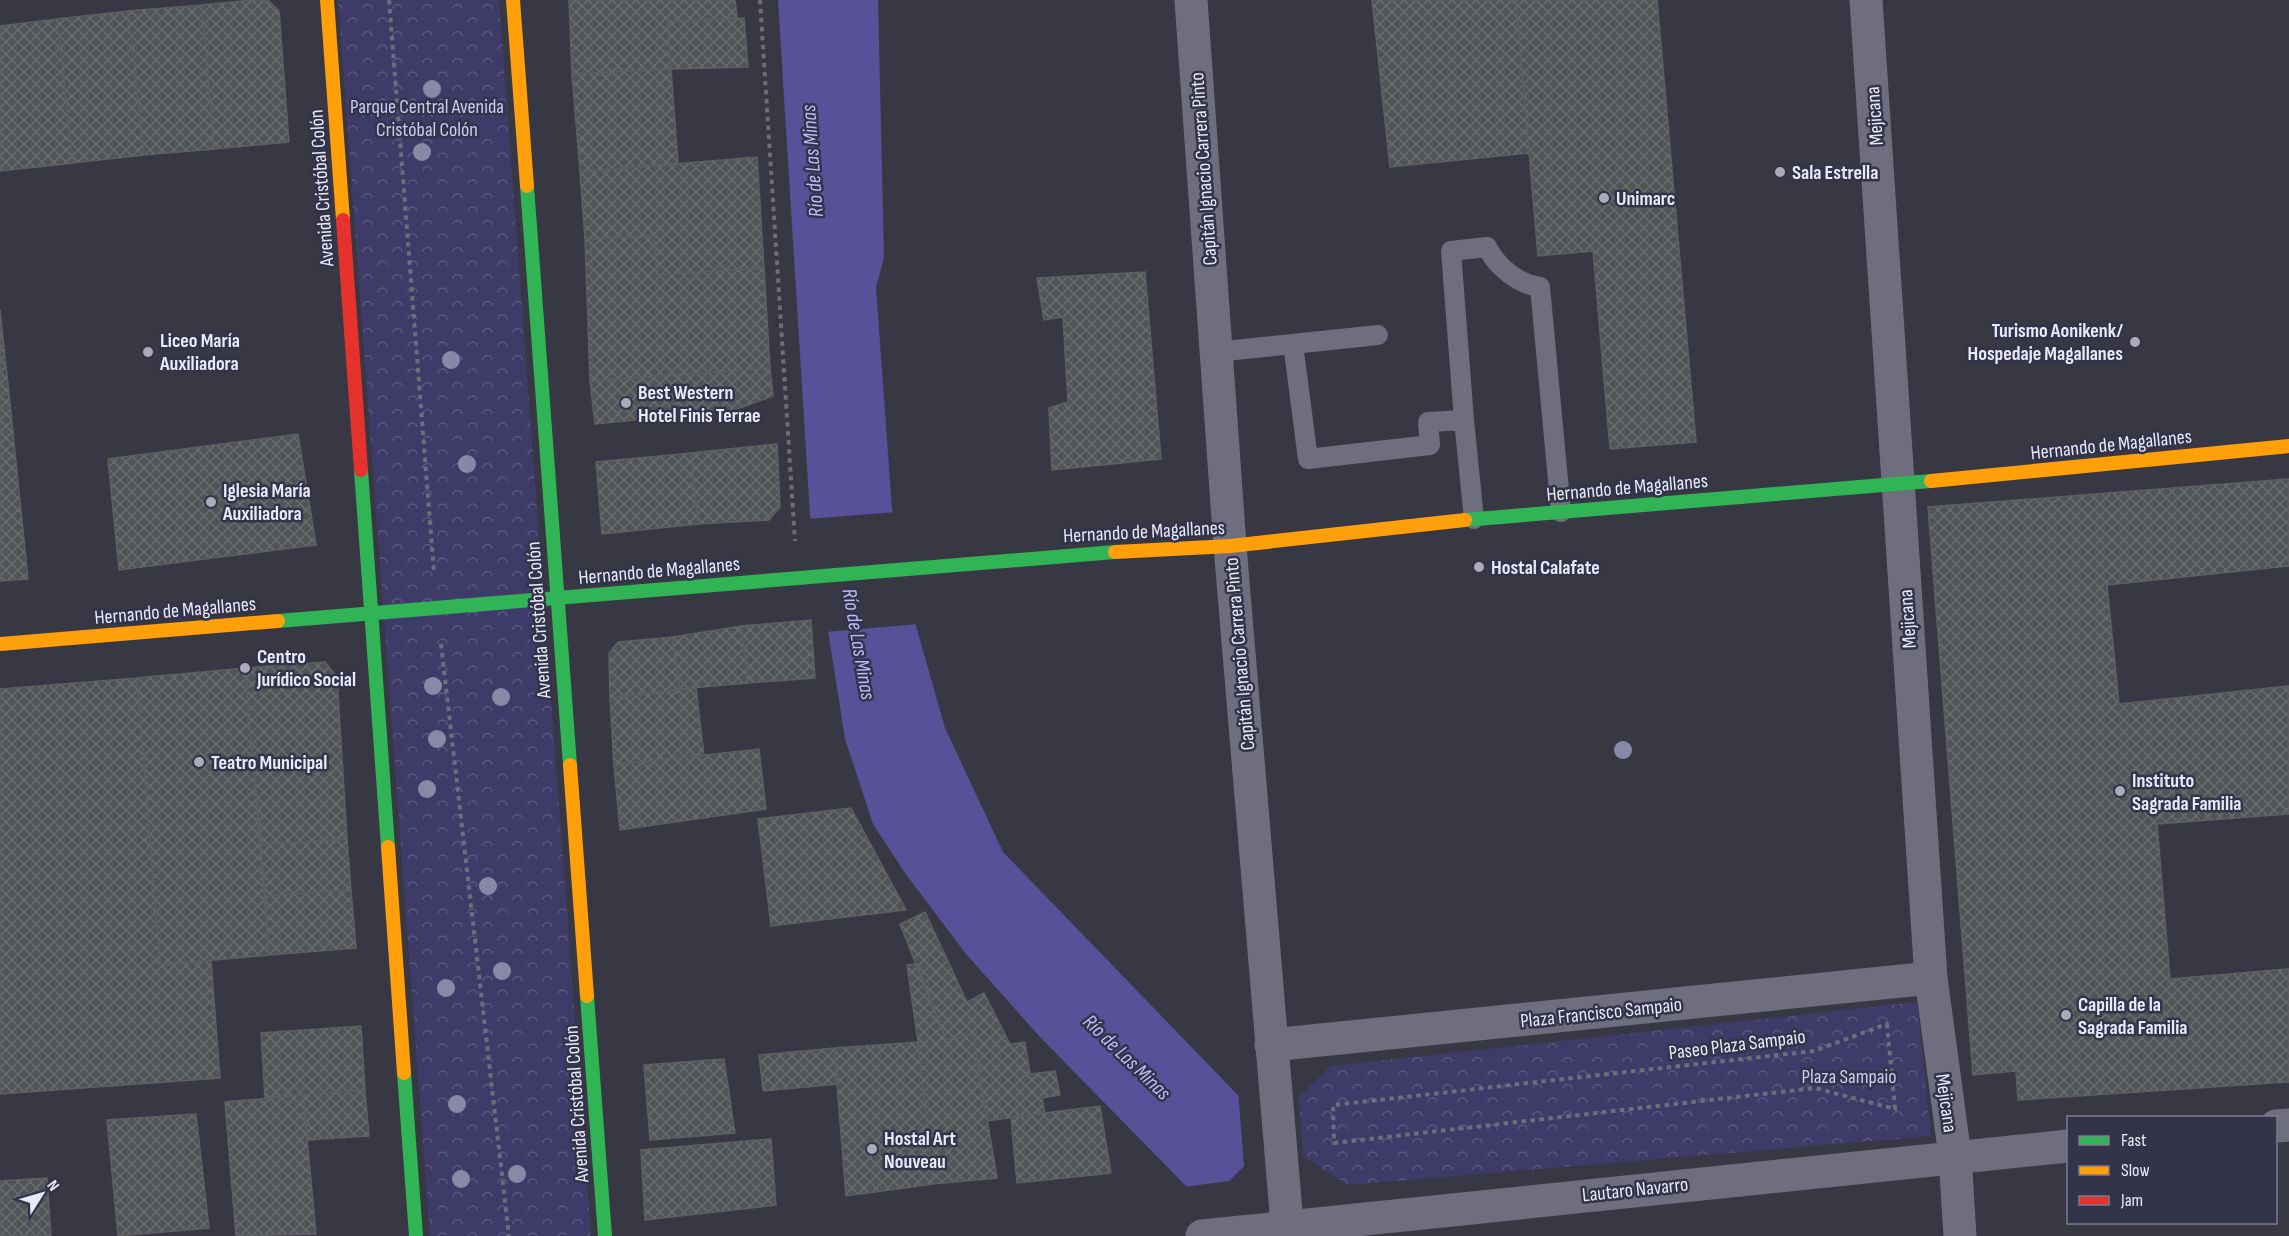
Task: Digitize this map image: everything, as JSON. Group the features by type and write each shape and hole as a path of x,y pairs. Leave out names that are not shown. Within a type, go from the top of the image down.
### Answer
{"main road":[{"name":"Avenida Cristóbal Colón","path":"327,0 416,1236"},
{"name":"Avenida Cristóbal Colón","path":"513,0 555,598 587,977 605,1236"},
{"name":"Hernando de Magallanes","path":"0,644 797,579 1059,555 1230,546 1474,519 1898,484 2289,446"}],"street":[{"name":"Capitán Ignacio Carrera Pinto","path":"1191,0 1230,546 1287,1232"},
{"name":"Mejicana","path":"1866,0 1931,978 1954,1156 1960,1236"},
{"name":"Plaza Francisco Sampaio","path":"1271,1045 1931,978"},
{"name":"Lautaro Navarro","path":"1215,1235 1287,1232 1376,1216 2067,1146"}],"lane":[{"path":"1474,519 1451,251 1487,247 1493,259 1524,285 1540,287 1561,512"},
{"path":"1216,352 1378,335"},
{"path":"1293,344 1308,459 1430,445 1428,422 1464,420"}],"path":[{"path":"760,0 797,579"},
{"name":"Paseo Plaza Sampaio","path":"1887,1024 1895,1109 1815,1088 1334,1143 1333,1105 1814,1050 1887,1024"}],"green space":[{"name":"Parque Central Avenida Cristóbal Colón","path":"338,0 499,0 591,1236 430,1236"},
{"name":"Plaza Sampaio","path":"1917,1002 1931,1136 1347,1185 1303,1156 1299,1097 1331,1066"}],"water":[{"name":"Río de Las Minas","path":"778,0 878,0 884,258 876,287 892,509 916,626 945,728 1003,852 1316,1176 1235,1236 1040,1037 966,954 905,873 873,824 845,739 810,515"}],"pier":[{"path":"896,512 919,624 825,632 808,519"},
{"path":"1238,1091 1379,1236 1231,1236 1183,1187 1229,1181 1244,1166"}],"building":[{"path":"268,0 279,11 289,142 214,149 202,5"},
{"path":"569,0 735,0 737,18 668,21 671,69 572,74"},
{"path":"1372,0 1516,0 1529,153 1390,167"},
{"name":"Unimarc","path":"1516,0 1657,0 1696,442 1610,449 1593,251 1538,256"},
{"path":"202,5 214,149 144,155 128,11"},
{"path":"128,11 144,155 73,163 57,19"},
{"path":"744,18 748,67 671,69 668,21"},
{"path":"57,19 73,163 0,171 0,26"},
{"path":"671,69 678,163 580,172 572,74"},
{"path":"757,157 764,268 657,275 654,236 585,239 580,172"},
{"path":"654,236 657,275 764,268 770,368 590,381 585,239"},
{"path":"1145,272 1161,459 1052,470 1049,408 1068,402 1063,317 1044,320 1037,278"},
{"path":"0,310 9,394 0,395"},
{"path":"770,368 773,396 734,410 595,424 590,381"},
{"path":"9,394 28,579 0,581 0,395"},
{"name":"Iglesia María Auxiliadora","path":"298,434 316,545 119,570 108,459"},
{"path":"777,444 780,507 769,520 698,524 691,453"},
{"path":"691,453 698,524 602,534 596,462"},
{"name":"Instituto Sagrada Familia","path":"2289,479 2289,566 2107,585 2119,704 2289,686 2289,814 2157,824 2170,979 2289,969 2289,1082 2018,1100 2016,1071 1973,1075 1928,507"},
{"path":"811,620 815,678 748,683 741,626"},
{"path":"741,626 748,683 680,689 672,637"},
{"path":"672,637 680,689 610,698 609,653 618,642"},
{"path":"325,662 337,677 347,839 261,845 245,668"},
{"name":"Teatro Municipal","path":"245,668 269,955 160,965 137,678"},
{"path":"137,678 160,965 211,961 220,1078 0,1094 0,689"},
{"path":"696,688 704,755 614,765 610,698"},
{"path":"759,749 766,809 620,830 614,765"},
{"path":"851,808 906,910 771,926 758,819"},
{"path":"347,839 351,890 265,896 261,845"},
{"path":"351,890 356,948 269,955 265,896"},
{"path":"925,912 967,1002 984,993 1010,1044 1025,1042 1030,1074 1055,1071 1060,1095 1042,1098 1045,1113 987,1121 973,1035 946,1040 900,924"},
{"path":"917,964 946,1040 973,1035 997,1178 933,1184 918,1042 907,965"},
{"path":"361,1026 365,1090 265,1098 261,1033"},
{"path":"918,1042 933,1184 846,1196 834,1048"},
{"path":"834,1048 838,1084 763,1091 759,1055"},
{"path":"724,1059 735,1133 650,1140 644,1065"},
{"path":"365,1090 369,1136 308,1140 303,1095"},
{"path":"303,1095 316,1234 236,1236 225,1102"},
{"path":"1100,1106 1111,1173 1017,1183 1011,1117"},
{"path":"196,1114 209,1228 118,1236 107,1120"},
{"path":"771,1139 776,1205 645,1220 641,1150"},
{"path":"47,1178 51,1236 0,1236 0,1181"}],"traffic: fast":[{"path":"527,186 570,765"},
{"path":"361,470 388,847"},
{"path":"1465,520 1931,481"},
{"path":"278,621 1115,552"},
{"path":"587,996 605,1236"},
{"path":"404,1073 416,1236"}],"traffic: slow":[{"path":"327,0 343,220"},
{"path":"513,0 527,186"},
{"path":"1931,481 2289,446"},
{"path":"1115,552 1230,546 1465,520"},
{"path":"0,644 278,621"},
{"path":"570,765 587,996"},
{"path":"388,847 404,1073"}],"traffic: jam":[{"path":"343,220 361,470"}],"place":[{"name":"Sala Estrella","path":"1780,172"},
{"name":"Unimarc","path":"1604,198"},
{"name":"Turismo Aonikenk/ Hospedaje Magallanes","path":"2135,342"},
{"name":"Liceo María Auxiliadora","path":"148,352"},
{"name":"Best Western Hotel Finis Terrae","path":"626,403"},
{"name":"Iglesia María Auxiliadora","path":"211,502"},
{"name":"Hostal Calafate","path":"1479,567"},
{"name":"Centro Jurídico Social","path":"245,668"},
{"name":"Teatro Municipal","path":"199,762"},
{"name":"Instituto Sagrada Familia","path":"2120,791"},
{"name":"Capilla de la Sagrada Familia","path":"2066,1015"},
{"name":"Hostal Art Nouveau","path":"872,1149"}]}
